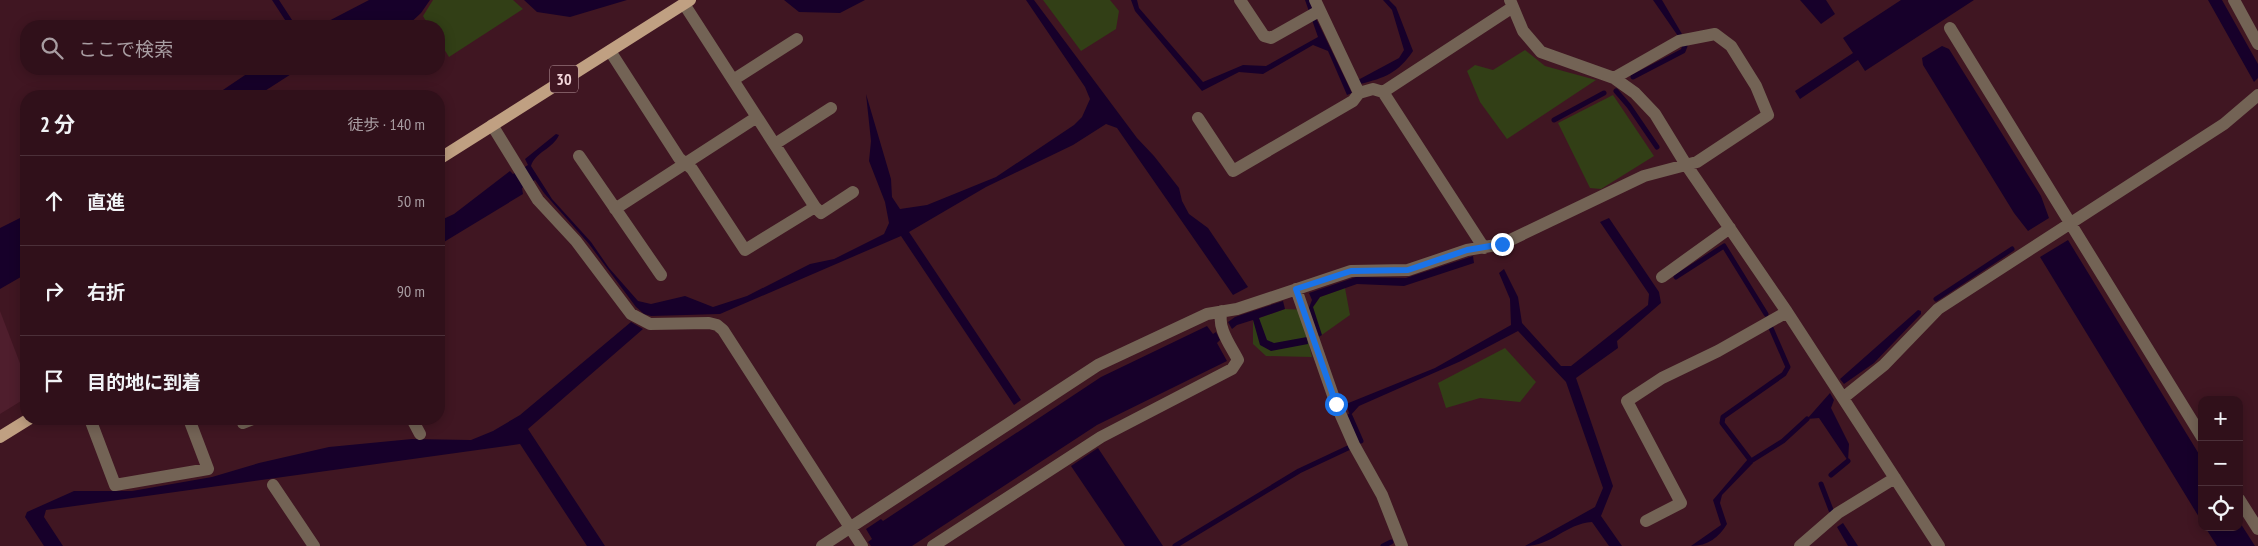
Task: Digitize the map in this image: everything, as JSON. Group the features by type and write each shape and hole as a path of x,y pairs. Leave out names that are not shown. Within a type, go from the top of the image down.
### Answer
{"main road":[{"name":"30","path":"445,155 687,2"},
{"path":"0,437 20,425"}],"street":[{"path":"1240,0 1264,36 1271,38 1315,10 1359,93"},
{"path":"2234,0 2258,44"},
{"path":"687,2 757,117 815,207 821,213 853,192"},
{"path":"1383,92 1512,3 1524,31 1541,52 1614,78 1635,93 1655,114 1787,312 1939,546"},
{"path":"1950,28 2198,430"},
{"path":"822,546 1098,365 1207,314 1237,309 1351,271 1408,270 1467,250 1502,244 1644,176 1686,163 1697,162 1768,114 1756,86 1731,46 1715,34 1679,41 1614,78"},
{"path":"734,80 797,39"},
{"path":"610,50 678,158 692,169 745,250 815,207"},
{"path":"1198,118 1233,171 1354,102 1359,93 1373,89 1383,92 1484,248"},
{"path":"1843,398 1884,365 1938,309 2224,124 2258,95"},
{"path":"775,144 831,108"},
{"path":"615,209 757,117"},
{"path":"492,125 538,200 576,241 631,314 650,324 709,323 717,325 723,330 861,544"},
{"path":"579,156 661,275"},
{"path":"1662,277 1730,228"},
{"path":"1296,289 1336,404 1354,445 1382,495 1402,546"},
{"path":"933,546 1101,436 1232,369 1238,360 1219,319 1222,311"},
{"path":"1646,521 1681,503 1627,401 1662,378 1718,351 1787,312"},
{"path":"92,425 115,485 208,469 191,425"},
{"path":"415,425 420,434"},
{"path":"1800,546 1838,514 1895,478"},
{"path":"273,485 314,546"},
{"path":"2243,506 2258,530"}],"shaded area":[{"path":"272,0 279,0 292,20 285,20"},
{"path":"369,0 430,0 413,20 331,20"},
{"path":"524,0 627,0 570,17 537,12"},
{"path":"784,0 865,0 840,13 799,12"},
{"path":"1026,0 1034,0 1137,138 1179,188 1182,201 1189,214 1208,228 1248,287 1233,295 1117,128 1106,124 1073,145 986,187 909,232 1021,400 1014,405 901,236 720,314 651,316 644,314 636,307 589,244 544,193 535,180 522,188 523,194 445,241 445,218 454,214 510,171 513,174 528,165 525,159 556,134 559,135 553,144 536,157 531,166 552,199 591,242 609,268 638,301 651,304 685,296 713,307 747,296 810,264 834,259 884,234 889,223 885,202 869,161 871,141 866,94 891,179 892,197 900,209 927,205 996,177 1074,125 1082,117 1090,99 1085,87"},
{"path":"1131,0 1137,0 1139,8 1203,82 1243,65 1266,66 1318,37 1305,0 1311,0 1312,10 1352,93 1347,95 1328,51 1313,45 1263,74 1239,72 1202,91 1135,11"},
{"path":"1383,0 1389,0 1396,7 1413,51 1402,65 1390,74 1360,84 1358,80 1399,58 1404,50 1392,10"},
{"path":"1653,0 1662,0 1682,34 1678,36"},
{"path":"1800,0 1826,0 1835,14 1821,24"},
{"path":"1901,0 1974,0 1865,71 1858,60 1800,99 1795,91 1853,53 1843,38"},
{"path":"2208,0 2222,0 2258,64 2258,78 2254,82"},
{"path":"1942,46 1949,49 2041,196 2049,218 2028,231 2014,213 1923,65 1922,58"},
{"path":"245,75 290,75 266,90 223,90"},
{"path":"20,218 20,277 0,289 0,228"},
{"path":"1609,218 1659,292 1661,303 1617,341 1618,348 1576,378 1613,486 1601,516 1622,546 1609,546 1592,522 1574,527 1543,543 1525,546 1595,507 1603,488 1566,382 1518,331 1461,361 1359,406 1350,416 1346,404 1435,368 1511,325 1510,299 1499,273 1504,269 1518,297 1522,323 1561,366 1571,366 1648,305 1649,294 1600,222"},
{"path":"2068,240 2198,452 2198,515 2040,257"},
{"path":"1473,256 1474,263 1404,286 1357,284 1320,297 1313,307 1322,335 1317,338 1308,310 1312,300 1309,293 1356,277 1406,278"},
{"path":"1283,301 1285,309 1259,318 1267,340 1274,343 1307,337 1308,344 1271,351 1260,345 1253,320 1237,325 1232,329 1228,322 1235,317"},
{"path":"1918,310 1921,311 1921,314 1874,363 1844,384 1840,379"},
{"path":"0,311 20,363 20,402 0,414"},
{"path":"631,322 643,329 528,429 605,546 587,546 520,444 46,510 44,517 63,546 44,546 25,517 27,512 74,491 132,491 212,477 259,463 329,447 412,439 471,440 493,431 520,415"},
{"path":"1207,326 1213,334 1216,332 1220,340 1217,343 1227,361 1097,425 912,546 871,546 868,542 872,539 866,529 881,519 883,521 1101,377"},
{"path":"1830,393 1834,400 1831,408 1849,444 1848,461 1819,418 1807,419"},
{"path":"1098,448 1163,546 1125,546 1071,466"},
{"path":"1748,459 1753,463 1722,495 1720,503 1727,524 1712,540 1697,546 1691,546 1721,525 1713,500"},
{"path":"1843,523 1858,546 1848,546 1837,527"},
{"path":"2243,527 2255,546 2217,546 2208,531 2243,531"}],"green space":[{"path":"433,0 513,0 523,9 449,57 445,51 445,20 425,20 423,16"},
{"path":"1043,0 1110,0 1119,11 1116,29 1081,51"},
{"path":"1525,50 1545,66 1596,80 1507,139 1480,102 1467,71 1475,65 1493,70"},
{"path":"1613,95 1654,156 1601,189 1590,188 1558,123"},
{"path":"1345,288 1350,315 1309,344 1312,357 1266,356 1253,344 1253,320 1285,309 1308,310 1313,307 1320,297"},
{"path":"1505,348 1536,382 1520,402 1480,398 1446,408 1438,383"}],"waterway":[{"path":"1633,77 1683,51 1685,46"},
{"path":"1616,91 1629,106 1657,147"},
{"path":"1554,120 1604,93"},
{"path":"1676,277 1724,246 1766,314"},
{"path":"1936,299 2012,249"},
{"path":"1771,328 1788,367 1784,374 1723,417 1722,423 1751,461 1783,441 1807,419"},
{"path":"1350,416 1361,441"},
{"path":"1175,546 1299,471 1348,448"},
{"path":"1831,475 1848,461"},
{"path":"1821,484 1831,510"},
{"path":"1383,546 1391,542"}],"route":[{"path":"1336,404 1296,289 1351,271 1408,270 1467,250 1502,244"}]}
